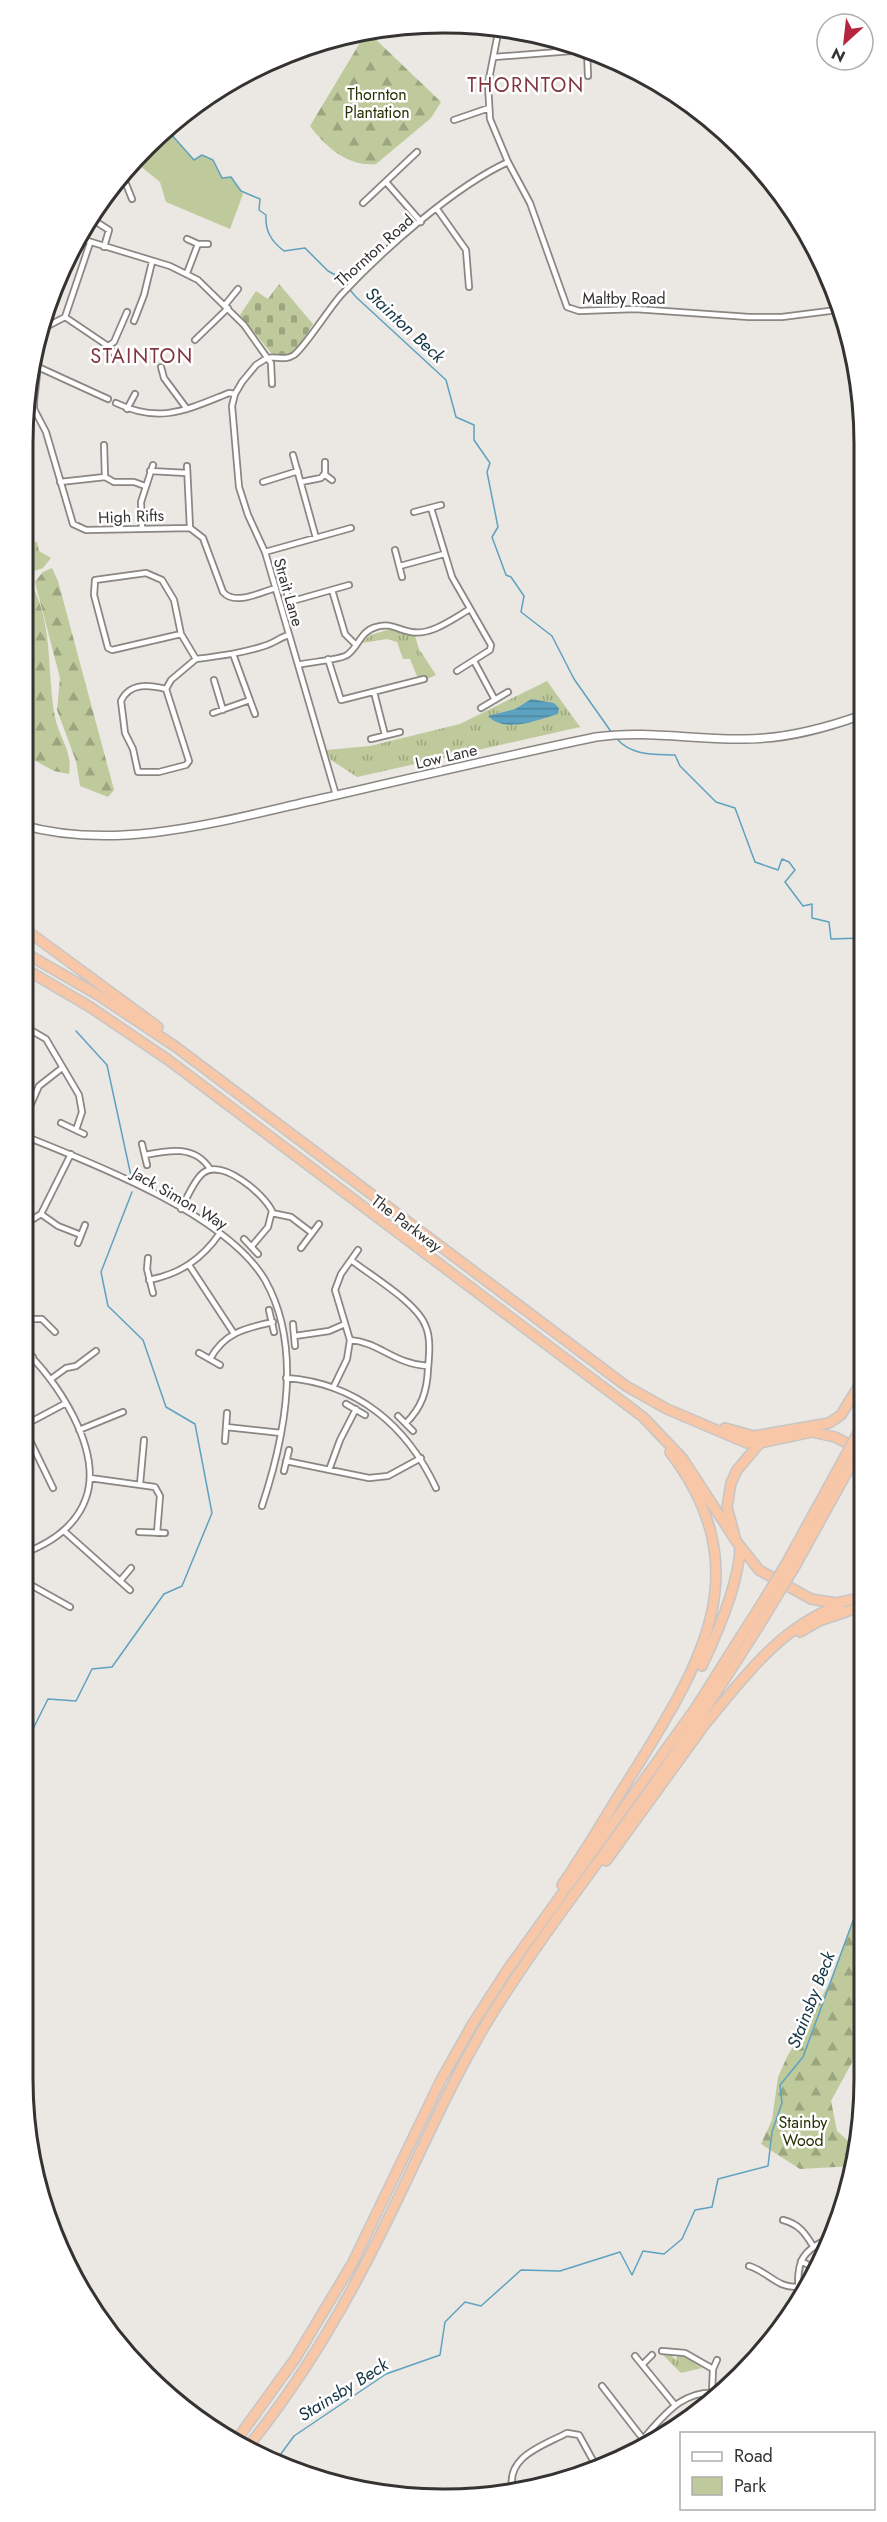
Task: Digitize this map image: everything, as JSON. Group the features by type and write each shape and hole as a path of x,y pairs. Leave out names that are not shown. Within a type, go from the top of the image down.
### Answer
{"highway":[{"path":"33,935 209,1066 248,1101"},
{"name":"The Parkway","path":"33,958 138,1021 248,1101 615,1378 647,1398 747,1443 759,1444"},
{"name":"The Parkway","path":"33,973 90,1007 192,1077 642,1417 670,1443 697,1478 738,1544 759,1570 795,1591 824,1602 847,1602"},
{"path":"33,978 90,1007"},
{"path":"472,2025 487,1992 583,1854 686,1685 704,1645 715,1593 712,1542 700,1502 680,1464 666,1446 596,1384"},
{"path":"647,1398 749,1436 835,1420 848,1406 854,1395"},
{"path":"652,1741 681,1701 709,1651 737,1569 738,1544 728,1513 731,1483 737,1470 759,1444 772,1433"},
{"path":"759,1444 800,1433 818,1433 835,1437 854,1446"},
{"path":"252,2441 299,2375 347,2298 381,2234 447,2096 509,1989 735,1665 846,1464 854,1444"},
{"path":"846,1464 854,1454"},
{"path":"509,1989 737,1682 793,1630 821,1612 854,1600"},
{"path":"240,2435 295,2359 352,2264 441,2080 472,2025 514,1961 768,1603"},
{"path":"737,1682 802,1630 819,1621 854,1609"},
{"path":"652,1786 708,1720"}],"main road":[{"name":"Low Lane","path":"33,827 104,834 154,832 251,814 608,735 767,738 813,732 854,719"}],"street":[{"path":"498,37 488,84 489,108 490,119 508,162"},
{"path":"494,57 566,52"},
{"path":"587,59 588,76"},
{"path":"454,120 489,108"},
{"path":"363,204 417,152"},
{"name":"Thornton Road","path":"267,358 284,359 298,352 342,294 355,281 437,209 508,162"},
{"name":"Maltby Road","path":"508,162 530,203 567,307 579,311 635,309 749,317 782,317 832,311"},
{"path":"128,182 132,188 132,200"},
{"path":"386,182 421,222"},
{"path":"437,209 466,250 469,287"},
{"path":"97,223 109,230 104,247"},
{"path":"188,239 198,244 208,244"},
{"path":"86,241 187,273 198,280 244,325 271,363 272,384"},
{"path":"51,324 65,317 90,243"},
{"path":"187,273 198,244"},
{"path":"134,321 144,295 152,262"},
{"path":"195,340 227,307 237,289"},
{"path":"108,346 114,342 128,312"},
{"path":"65,317 108,346 117,357"},
{"path":"116,403 127,409 158,416 187,409 228,393 235,394 256,365 267,358"},
{"path":"161,367 164,378 187,409"},
{"path":"40,368 108,399"},
{"path":"127,409 135,394"},
{"name":"Strait Lane","path":"235,394 232,406 239,487 248,515 265,552 336,795"},
{"name":"High Rifts","path":"35,410 46,432 75,527 86,530 190,528"},
{"path":"104,445 105,477"},
{"path":"293,455 316,538"},
{"path":"324,474 325,462"},
{"path":"142,528 141,502 153,465"},
{"path":"186,466 190,528 203,538 223,592 229,598 237,599 276,588"},
{"path":"150,471 187,473"},
{"path":"263,482 298,471"},
{"path":"301,482 315,480 324,474"},
{"path":"324,474 332,480"},
{"path":"60,482 105,477 114,482 134,482 145,486"},
{"path":"414,513 441,505"},
{"path":"431,508 452,577 491,645 490,650 457,671"},
{"path":"265,552 351,528"},
{"path":"395,550 402,577"},
{"path":"400,566 444,554"},
{"path":"181,634 112,650 108,648 94,595 95,580 135,574 154,575 168,587 174,600 181,634 196,659"},
{"path":"290,603 349,585"},
{"path":"332,590 345,634 355,645"},
{"path":"287,594 292,610"},
{"path":"298,665 343,657 350,653 372,628 391,625 410,632 419,632 443,625 470,609"},
{"path":"166,689 144,685 132,688 122,701 125,733 138,772 159,772 186,765 189,761 166,689 171,680 196,659 213,660 270,644 289,635"},
{"path":"233,654 255,714"},
{"path":"328,659 341,700 424,679"},
{"path":"474,661 495,699"},
{"path":"413,673 416,681"},
{"path":"214,680 223,710"},
{"path":"374,692 385,735"},
{"path":"481,708 508,692"},
{"path":"213,713 250,700"},
{"path":"371,739 400,732"},
{"path":"33,1031 46,1039 82,1104 76,1130"},
{"path":"33,1099 39,1086 62,1068"},
{"path":"61,1123 84,1134"},
{"name":"Jack Simon Way","path":"33,1139 71,1154 181,1209 220,1233 254,1264 274,1298 282,1325 286,1378 281,1433 262,1506"},
{"path":"142,1144 147,1165"},
{"path":"145,1155 162,1151 186,1151 202,1158 210,1169"},
{"path":"33,1219 40,1214 71,1154"},
{"path":"181,1209 200,1176 210,1169 226,1171 266,1200 272,1213 265,1232 252,1246"},
{"path":"272,1213 291,1217 312,1233"},
{"path":"40,1214 58,1226 81,1235"},
{"path":"301,1248 319,1224"},
{"path":"78,1244 85,1225"},
{"path":"149,1280 164,1277 189,1265 220,1233"},
{"path":"244,1239 258,1254"},
{"path":"333,1388 347,1359 350,1340 335,1290 341,1274 358,1250"},
{"path":"148,1258 149,1280 153,1293"},
{"path":"351,1260 422,1318 428,1338 428,1366 424,1398 406,1423"},
{"path":"189,1265 233,1332"},
{"path":"269,1310 274,1332"},
{"path":"33,1319 42,1319 55,1332"},
{"path":"210,1359 222,1341 233,1332 273,1322"},
{"path":"293,1324 295,1346"},
{"path":"295,1336 329,1331 345,1324"},
{"path":"350,1340 364,1341 404,1362 428,1366"},
{"path":"51,1379 66,1368 76,1366 96,1351"},
{"path":"199,1353 220,1365"},
{"path":"33,1357 51,1379 79,1430 87,1453 90,1478 86,1498 72,1523 64,1531 33,1548"},
{"path":"286,1378 333,1388 394,1424 421,1458 436,1488"},
{"path":"33,1421 66,1403"},
{"path":"346,1404 365,1415"},
{"path":"329,1470 339,1440 356,1409"},
{"path":"79,1430 123,1412"},
{"path":"225,1441 227,1413"},
{"path":"398,1416 413,1431"},
{"path":"226,1427 281,1433"},
{"path":"140,1484 144,1440"},
{"path":"33,1447 53,1488"},
{"path":"136,1447 143,1448"},
{"path":"284,1471 288,1450"},
{"path":"286,1461 353,1476 378,1478 388,1476 421,1458"},
{"path":"90,1478 153,1485 159,1492 157,1533"},
{"path":"64,1531 130,1590"},
{"path":"139,1532 165,1533"},
{"path":"120,1581 131,1568"},
{"path":"33,1586 70,1606"},
{"path":"783,2220 793,2223 803,2231 813,2246"},
{"path":"748,2266 759,2269 787,2288 797,2287 801,2261 813,2246 820,2243"},
{"path":"801,2261 809,2265"},
{"path":"755,2276 759,2269"},
{"path":"662,2351 685,2353 713,2369"},
{"path":"674,2351 674,2359"},
{"path":"643,2364 652,2355"},
{"path":"635,2356 675,2405"},
{"path":"711,2389 713,2369 717,2360"},
{"path":"602,2386 640,2439"},
{"path":"602,2396 606,2391"},
{"path":"649,2434 675,2405 696,2393 708,2392"},
{"path":"512,2483 511,2475 519,2460 567,2433 579,2435 593,2461"}],"green space":[{"name":"Thornton Plantation","path":"375,39 441,102 431,118 376,164 356,162 338,154 310,126 363,41"},
{"path":"172,136 194,160 202,155 213,160 222,177 231,177 243,194 230,229 166,202 160,182 141,167"},
{"path":"279,284 313,324 296,351 286,357 272,354 240,315 256,291 268,299"},
{"path":"33,542 37,542 39,551 51,558 43,568 33,572"},
{"path":"52,568 58,581 114,790 108,797 80,786 76,761 57,710 60,678 35,582 43,572"},
{"path":"33,589 40,604 47,636 55,717 70,766 69,774 54,771 33,759"},
{"path":"391,629 415,636 419,649 436,675 427,679 417,676 410,659 403,659 397,642 387,639 362,643 370,635"},
{"path":"547,681 580,727 357,777 331,760 326,750 370,746 460,724","holes":["531,699 557,714 514,725 489,716 515,709"]},
{"name":"Stainby Wood","path":"854,1920 854,2059 831,2101 837,2131 849,2141 846,2159 844,2166 800,2169 761,2144 772,2120 778,2077 829,1984"},
{"path":"669,2353 676,2360 678,2354 681,2354 702,2368 681,2373 663,2355"}],"water":[{"path":"531,699 554,703 559,708 558,714 513,725 495,721 488,716 515,709"}],"waterway":[{"name":"Stainton Beck","path":"172,136 194,160 202,155 213,160 222,178 231,177 241,191 260,199 259,210 266,215 268,231 279,247 284,251 305,248 328,271 339,277 356,297 446,380 456,417 474,425 474,440 490,463 487,472 498,527 492,537 506,575 511,577 524,596 521,612 552,636 574,679 612,733"},
{"name":"Stainton Beck","path":"617,739 629,749 636,751 675,755 680,766 716,802 735,808 755,862 778,870 782,859 789,862 795,870 785,882 803,906 812,904 812,918 829,922 831,939 854,938"},
{"path":"76,1031 107,1065 131,1176"},
{"path":"33,1728 48,1699 76,1701 92,1669 112,1667 164,1594 182,1586 212,1513 195,1424 166,1407 143,1340 108,1306 101,1272 132,1192"},
{"name":"Stainsby Beck","path":"280,2455 294,2436 386,2374 440,2355 445,2322 465,2302 481,2306 521,2270 560,2271 620,2252 632,2275 643,2251 664,2254 682,2239 695,2210 712,2207 718,2179 768,2166 772,2132 782,2103 780,2085 803,2057 854,1918"}],"district":[{"name":"THORNTON","path":"526,85"},
{"name":"STAINTON","path":"142,356"}]}
